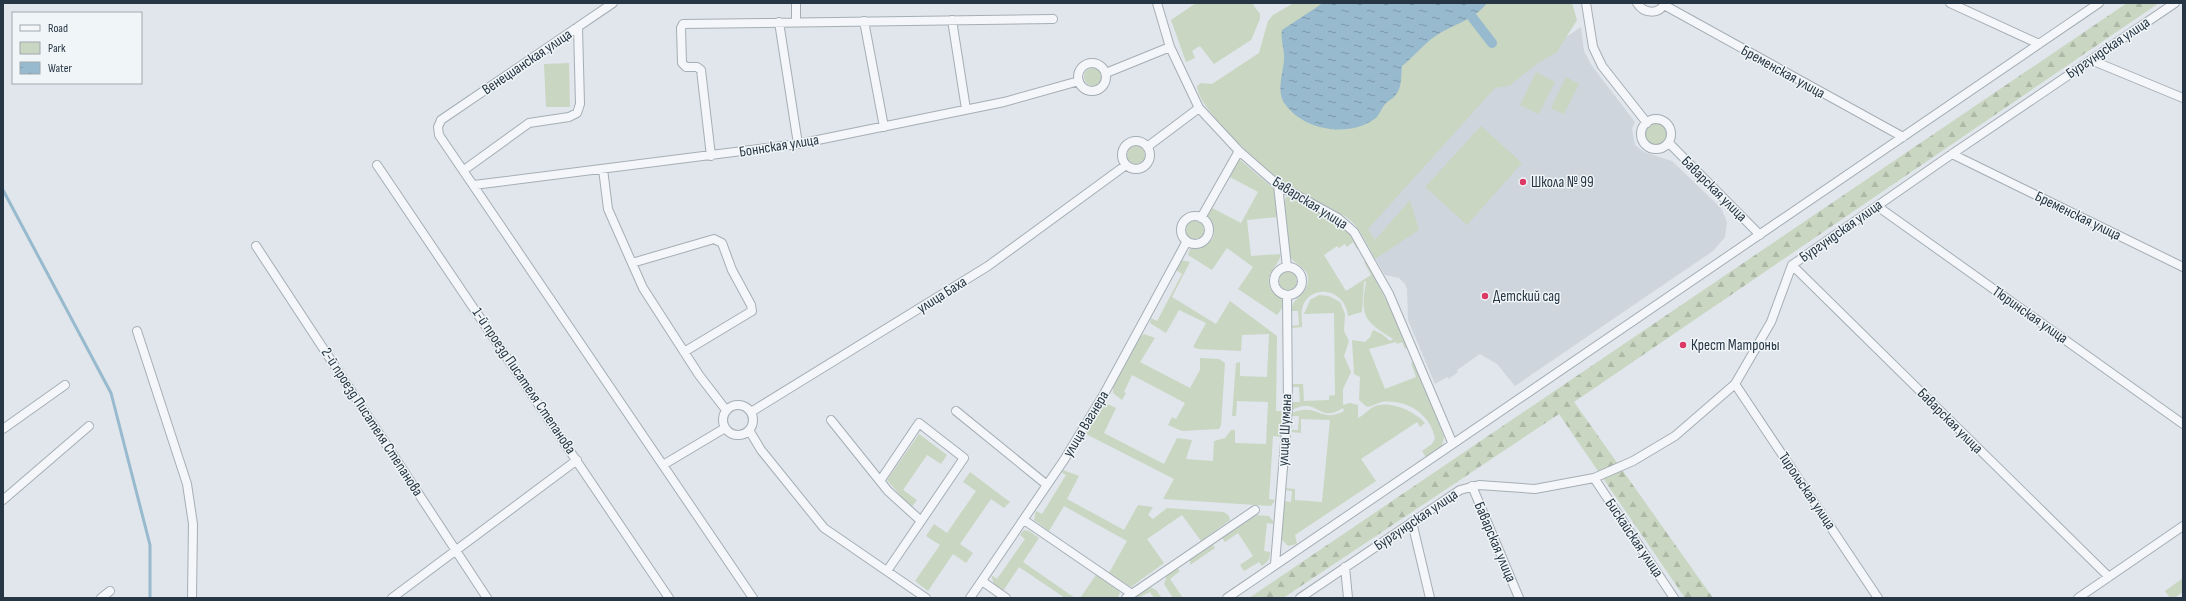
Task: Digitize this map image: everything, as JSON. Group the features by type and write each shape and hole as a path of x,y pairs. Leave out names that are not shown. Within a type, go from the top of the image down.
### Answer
{"street":[{"name":"Венецианская улица","path":"464,170 439,135 438,127 441,120 613,3"},
{"path":"796,3 796,22"},
{"name":"Баварская улица","path":"1157,3 1170,46 1199,108 1239,151 1278,185 1338,218 1354,232 1389,294 1452,442"},
{"path":"1586,3 1593,47 1602,66 1647,123"},
{"name":"Бременская улица","path":"1638,3 1642,9 1652,12 1665,4 1903,137"},
{"path":"1950,3 2039,44"},
{"path":"1227,598 1452,442 1760,235 2099,3"},
{"name":"Бургундская улица","path":"1300,598 1460,490 1479,485 1535,489 1594,478 1633,461 1675,436 1735,384 1771,322 1792,265 1952,154 2175,3"},
{"path":"711,156 701,70 697,66 686,67 682,63 681,28 683,24 1053,19"},
{"path":"952,20 966,109"},
{"path":"864,21 884,127"},
{"path":"779,22 798,144"},
{"path":"578,27 580,104 577,113 569,117 529,123 464,170 753,598"},
{"path":"1106,73 1170,46"},
{"path":"2091,60 2183,98"},
{"path":"1087,64 1096,64 1104,69 1106,73 1106,82 1096,91 1087,90 1079,81 1080,70 1087,64"},
{"name":"Боннская улица","path":"474,185 798,144 1004,102 1079,81"},
{"path":"1147,147 1199,108"},
{"name":"Баварская улица","path":"1656,119 1669,125 1672,134 1669,143 1658,149 1646,145 1641,134 1647,123 1656,119"},
{"path":"1135,141 1147,147 1150,156 1146,164 1134,169 1126,165 1122,157 1126,145 1135,141"},
{"name":"Баварская улица","path":"1669,143 1760,235"},
{"path":"1201,218 1239,151"},
{"name":"Бременская улица","path":"1952,154 2183,267"},
{"name":"1-й проезд Писателя Степанова","path":"377,164 578,460 669,598"},
{"name":"улица Баха","path":"751,412 988,266 1126,165"},
{"path":"603,169 608,209 643,288 699,375 726,410"},
{"path":"1278,185 1288,267"},
{"name":"Тюринская улица","path":"1877,206 2183,424"},
{"path":"1190,217 1201,218 1209,226 1208,235 1203,242 1198,244 1187,241 1181,232 1183,223 1190,217"},
{"path":"632,263 714,239 722,243 732,270 751,305 752,311 684,352"},
{"name":"улица Вагнера","path":"970,598 1047,485 1104,394 1187,241"},
{"name":"2-й проезд Писателя Степанова","path":"256,246 487,598"},
{"name":"Баварская улица","path":"1792,265 2109,577"},
{"path":"1288,267 1300,273 1302,281 1299,290 1287,295 1278,291 1274,283 1276,274 1283,268 1288,267"},
{"name":"улица Шумана","path":"1275,564 1288,407 1287,295"},
{"path":"137,331 187,484 193,524 192,598"},
{"name":"Тирольская улица","path":"1735,384 1878,598"},
{"path":"3,429 65,385"},
{"path":"739,405 751,412 753,422 749,430 741,435 736,435 725,428 723,419 726,410 739,405"},
{"path":"956,411 1047,485"},
{"path":"831,420 888,491 921,521"},
{"path":"880,481 919,423 964,458 887,571"},
{"path":"3,500 89,426"},
{"path":"663,465 725,428"},
{"path":"749,430 761,450 824,528 926,598"},
{"path":"392,598 456,549 578,460"},
{"name":"Бискайская улица","path":"1594,478 1674,598"},
{"name":"Баварская улица","path":"1472,486 1519,598"},
{"path":"1024,520 1129,596 1255,510"},
{"path":"1412,522 1430,598"},
{"path":"2078,598 2183,526"},
{"path":"1346,567 1348,598"},
{"path":"982,581 1006,598"},
{"path":"101,598 110,591"}],"shaded area":[{"name":"Школа № 99","path":"1581,27 1584,51 1592,66 1635,122 1632,129 1635,145 1644,152 1672,161 1721,208 1727,222 1725,237 1713,251 1515,386 1497,364 1480,354 1457,370 1458,372 1449,379 1447,377 1435,384 1408,320 1407,289 1405,284 1399,278 1385,275 1358,228 1350,218 1322,202"}],"green space":[{"path":"1196,3 1252,3 1260,14 1260,19 1251,40 1214,64 1200,46 1192,51 1195,58 1186,62 1171,20"},
{"path":"1294,3 1572,3 1577,20 1557,52 1538,63 1509,86 1495,88 1368,229 1375,240 1410,200 1419,230 1375,259 1361,233 1350,220 1336,211 1296,191 1279,180 1221,125 1200,96 1197,86 1201,83 1212,84 1259,53 1268,21 1273,15"},
{"path":"2127,3 2159,3 1574,402 1713,598 1685,598 1559,414 1283,598 1249,598"},
{"path":"569,63 570,107 546,107 544,64"},
{"path":"1089,68 1097,68 1102,73 1100,84 1097,86 1089,86 1084,81 1084,73"},
{"path":"1536,72 1555,82 1539,114 1520,105"},
{"path":"1566,77 1579,84 1564,114 1551,108"},
{"path":"1656,123 1664,126 1667,134 1664,142 1656,145 1648,142 1645,134 1648,126"},
{"path":"1481,126 1522,163 1467,225 1425,187"},
{"path":"1132,146 1140,146 1145,151 1143,162 1140,164 1132,164 1127,159 1127,151"},
{"path":"1239,159 1274,189 1277,217 1247,220 1251,256 1281,254 1270,274 1269,279 1271,289 1282,300 1282,308 1277,315 1238,289 1253,267 1227,248 1212,270 1188,255 1190,249 1208,243 1213,237 1213,225 1207,214 1210,207 1241,223 1258,192 1228,176"},
{"path":"1286,197 1291,197 1329,216 1348,230 1359,247 1357,249 1353,242 1347,247 1345,244 1339,248 1337,246 1324,255 1346,291 1371,275 1364,262 1366,260 1409,346 1405,349 1402,342 1397,344 1396,342 1369,349 1385,389 1416,377 1411,363 1415,361 1444,437 1442,446 1426,457 1422,451 1432,444 1435,438 1432,429 1423,415 1400,403 1382,402 1367,407 1359,400 1360,377 1354,374 1352,340 1365,342 1370,337 1373,330 1382,334 1390,341 1393,339 1376,327 1366,317 1364,310 1364,293 1366,281 1364,282 1362,312 1348,316 1345,306 1340,299 1333,294 1318,292 1311,295 1305,301 1302,309 1302,327 1292,328 1292,326 1299,325 1298,311 1291,311 1292,306 1305,289 1308,276 1304,269 1290,256 1284,204"},
{"path":"1191,221 1199,221 1204,226 1202,237 1199,239 1191,239 1186,234 1186,226"},
{"path":"1181,260 1190,262 1172,297 1216,324 1230,301 1277,336 1276,411 1283,411 1281,437 1273,436 1269,499 1275,500 1271,506 1163,499 1174,479 1086,434 1102,405 1106,403 1116,408 1104,433 1164,464 1177,438 1192,440 1186,459 1213,461 1214,441 1225,438 1231,430 1235,430 1235,443 1266,444 1268,402 1237,401 1236,416 1232,416 1236,363 1240,362 1240,376 1267,377 1269,334 1242,335 1241,351 1198,349 1193,347 1206,323 1179,310 1166,333 1150,323 1151,318 1157,321 1182,274 1176,270"},
{"path":"1284,272 1292,272 1297,277 1295,288 1292,290 1284,290 1279,285 1279,277"},
{"path":"1319,295 1329,296 1340,302 1345,314 1344,331 1349,341 1344,356 1351,372 1343,389 1343,405 1350,403 1358,405 1358,418 1376,406 1384,404 1391,405 1407,410 1425,423 1420,427 1417,422 1361,459 1376,481 1295,535 1297,544 1288,546 1281,539 1284,501 1291,502 1292,491 1285,490 1285,488 1295,489 1295,500 1322,502 1330,420 1301,419 1301,433 1292,432 1292,430 1298,430 1299,416 1292,416 1292,413 1301,410 1308,410 1329,415 1344,411 1343,408 1331,413 1326,413 1310,406 1299,407 1292,410 1292,402 1300,402 1299,387 1292,387 1292,384 1303,384 1304,401 1329,400 1329,396 1335,395 1334,313 1304,314 1310,300"},
{"path":"1144,334 1155,338 1140,362 1190,388 1200,370 1200,358 1219,359 1225,363 1221,425 1219,429 1182,431 1168,425 1172,417 1176,419 1185,403 1132,375 1122,400 1113,393 1113,387 1140,337"},
{"path":"919,434 947,455 941,464 927,455 903,490 917,500 911,508 887,480"},
{"path":"1063,470 1079,476 1067,499 1124,530 1138,505 1153,507 1148,515 1153,519 1167,508 1224,512 1229,516 1230,520 1201,541 1182,515 1147,539 1164,563 1131,587 1109,573 1127,541 1064,506 1049,531 1034,520 1036,511 1042,514 1066,475 1061,472"},
{"path":"970,472 1010,502 1004,508 991,499 960,544 973,553 966,563 953,554 928,591 915,581 940,545 926,536 934,524 947,533 976,491 963,482"},
{"path":"1257,515 1269,516 1273,521 1273,524 1267,523 1264,551 1270,552 1270,557 1262,566 1259,562 1244,571 1240,565 1253,556 1238,533 1225,542 1222,538"},
{"path":"1024,530 1029,531 1039,538 1023,562 1075,598 1065,598 1019,567 1003,591 994,584 991,575 997,579 1025,539 1020,535"},
{"path":"1213,545 1215,548 1190,565 1190,560"},
{"path":"1177,568 1180,571 1170,579 1183,598 1173,598 1164,584 1167,575"},
{"path":"1096,575 1118,590 1120,593 1118,597 1080,598"},
{"path":"2183,578 2183,592 2174,598 2170,598 2165,591"},
{"path":"1150,587 1156,590 1162,598 1154,598 1150,592 1138,598 1136,595"}],"water":[{"path":"1323,3 1487,3 1470,18 1432,38 1402,66 1399,90 1395,96 1386,103 1376,118 1353,128 1328,129 1315,126 1293,113 1282,99 1280,88 1284,56 1282,30"}],"waterway":[{"path":"1472,17 1492,43"},
{"path":"3,190 111,393 150,545 150,598"}],"place":[{"name":"Школа № 99","path":"1523,182"},
{"name":"Детский сад","path":"1485,296"},
{"name":"Крест Матроны","path":"1683,345"}]}
